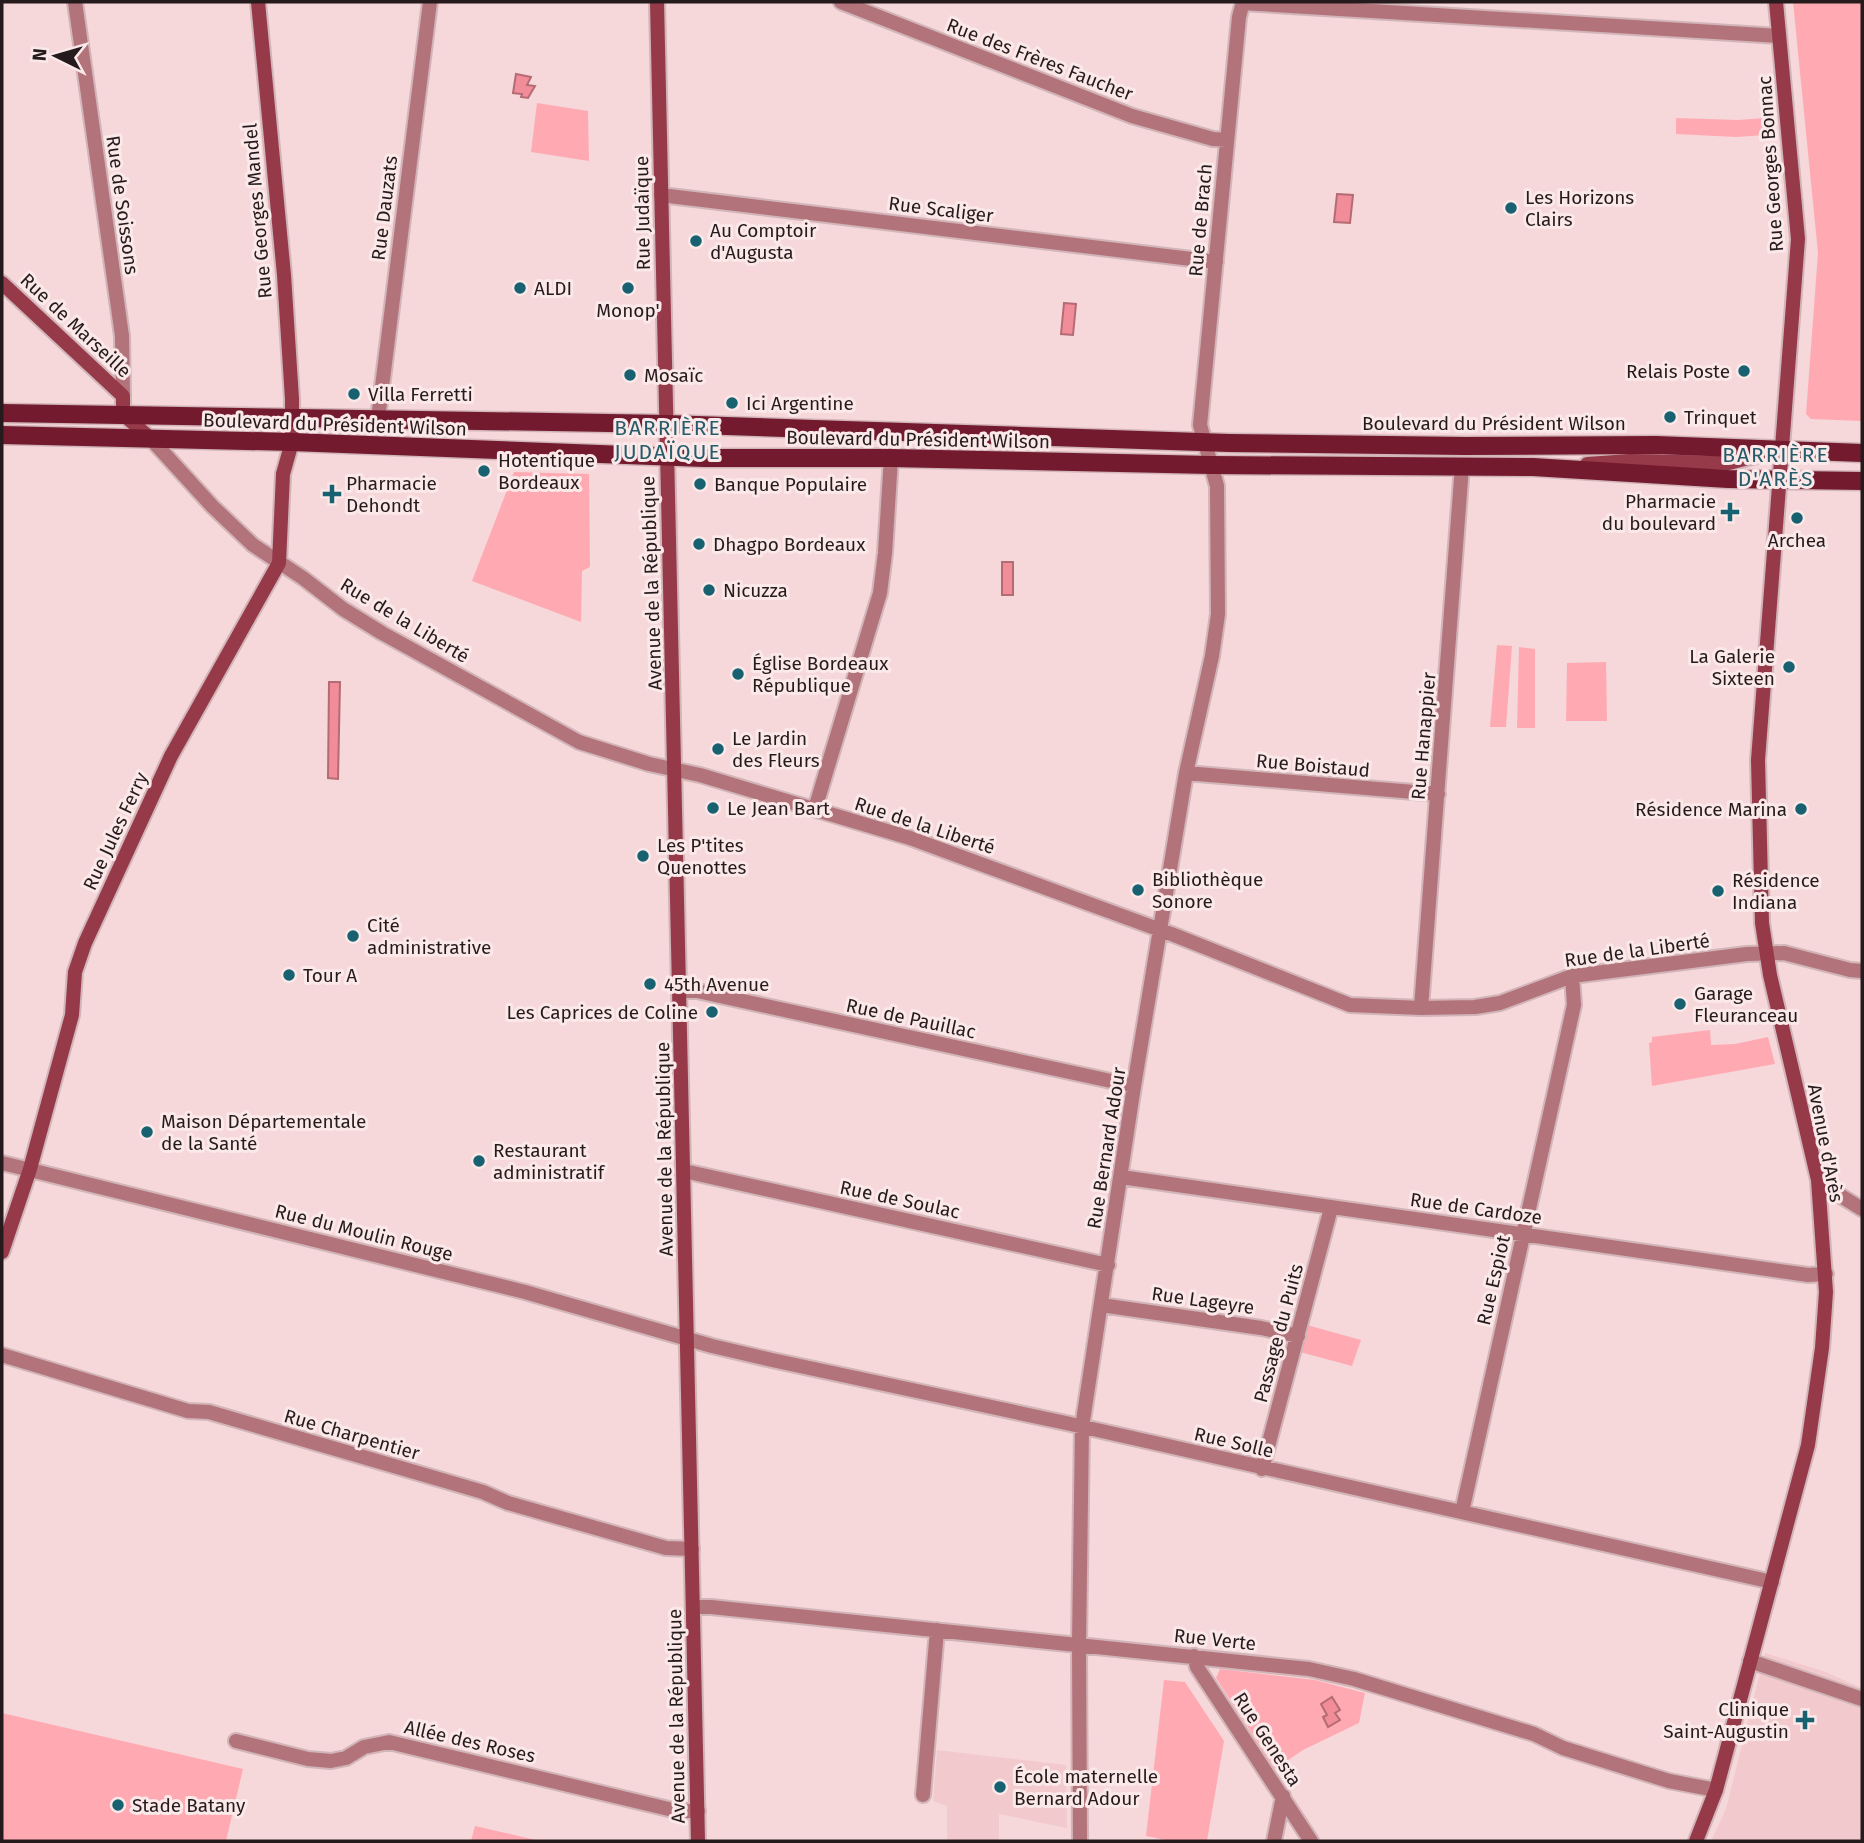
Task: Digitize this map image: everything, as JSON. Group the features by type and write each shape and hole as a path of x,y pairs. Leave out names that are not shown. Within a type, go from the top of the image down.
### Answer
{"main road":[{"name":"Rue Georges Mandel","path":"258,2 284,275 293,416 292,442"},
{"name":"Rue Judaïque","path":"657,2 667,424"},
{"name":"Rue Georges Bonnac","path":"1776,2 1798,239 1779,481"},
{"name":"Rue de Marseille","path":"2,283 123,405 151,439"},
{"name":"Boulevard du Président Wilson","path":"2,413 123,405 378,419 667,424 1205,442 1465,446 1629,444 1862,453"},
{"path":"667,424 667,457"},
{"name":"Boulevard du Président Wilson","path":"2,435 292,442 667,457 1533,467 1779,481 1862,481"},
{"name":"Rue Jules Ferry","path":"2,1252 30,1169 72,1015 75,972 85,943 171,756 279,563 283,474 292,442"},
{"path":"1533,467 1630,461 1729,463 1749,460 1783,449"},
{"name":"Avenue de la République","path":"667,457 698,1841"},
{"name":"Avenue d'Arès","path":"1696,1841 1716,1790 1808,1445 1822,1348 1826,1274 1820,1192 1765,954 1762,923 1758,760 1779,481"}],"street":[{"name":"Rue de Soissons","path":"75,2 122,337 123,405"},
{"name":"Rue Dauzats","path":"378,419 429,2"},
{"name":"Rue des Frères Faucher","path":"841,2 1132,116 1213,139 1227,140"},
{"name":"Rue de Brach","path":"1205,442 1200,425 1242,3"},
{"path":"1242,3 1779,36"},
{"name":"Rue Scaliger","path":"661,195 1216,262"},
{"name":"Rue de la Liberté","path":"151,439 212,506 246,538 343,609 561,733 610,753 815,809 965,857 1350,1005 1475,1007 1500,1003 1572,975 1765,954 1784,953 1850,971 1862,971"},
{"path":"1205,442 1211,465"},
{"path":"815,809 880,593 886,553 891,458"},
{"name":"Rue Bernard Adour","path":"1080,1841 1079,1644 1083,1427 1134,1086 1186,773 1212,656 1218,614 1217,486 1211,465"},
{"name":"Rue Hanappier","path":"1421,1008 1462,467"},
{"name":"Rue Boistaud","path":"1186,773 1438,794"},
{"name":"Rue Espiot","path":"1462,1512 1574,1005 1572,975"},
{"name":"Rue de Pauillac","path":"680,991 697,991 1134,1086"},
{"name":"Rue du Moulin Rouge","path":"2,1163 524,1292 688,1339"},
{"name":"Rue de Soulac","path":"684,1171 1108,1265"},
{"name":"Rue de Cardoze","path":"1121,1177 1808,1275 1826,1274"},
{"path":"1820,1192 1836,1193 1862,1209"},
{"name":"Passage du Puits","path":"1262,1469 1331,1208"},
{"name":"Rue Lageyre","path":"1101,1305 1261,1328 1298,1336"},
{"name":"Rue Solle","path":"688,1339 772,1360 1772,1582"},
{"name":"Rue Charpentier","path":"2,1355 188,1411 209,1412 483,1492 508,1503 656,1546 692,1549"},
{"name":"Rue Verte","path":"693,1607 1309,1668 1354,1679 1534,1734 1563,1748 1669,1781 1716,1790"},
{"path":"923,1795 937,1630"},
{"name":"Rue Genesta","path":"1194,1656 1197,1667 1311,1841"},
{"path":"1751,1661 1862,1699"},
{"name":"Allée des Roses","path":"236,1741 308,1759 331,1761 346,1758 363,1747 389,1742 679,1812 698,1811"},
{"path":"1274,1841 1283,1796"}],"shaded area":[{"path":"1793,2 1862,2 1862,421 1811,419 1806,414 1818,253"},
{"path":"516,74 531,77 527,85 535,86 528,98 513,93"},
{"path":"537,103 588,111 589,161 531,152"},
{"path":"1676,118 1765,118 1766,135 1736,137 1676,134"},
{"path":"1337,194 1353,195 1350,223 1334,222"},
{"path":"1064,303 1076,304 1073,335 1061,334"},
{"path":"514,472 589,474 590,567 582,571 581,622 472,581"},
{"path":"1002,562 1013,562 1013,595 1002,595"},
{"path":"1497,645 1512,646 1506,727 1490,727"},
{"path":"1519,647 1535,649 1535,728 1517,728"},
{"path":"1606,662 1607,721 1566,721 1567,663"},
{"path":"329,682 340,682 338,779 328,778"},
{"path":"1710,1030 1711,1045 1735,1044 1768,1037 1775,1064 1652,1086 1649,1043 1652,1042 1652,1037"},
{"path":"1307,1325 1361,1340 1352,1366 1300,1352"},
{"name":"Clinique Saint-Augustin","path":"1765,1653 1823,1671 1862,1688 1862,1841 1711,1841 1726,1809"},
{"path":"1220,1669 1315,1680 1365,1693 1359,1723 1303,1750 1275,1769 1216,1678"},
{"path":"1164,1680 1185,1682 1224,1741 1207,1841 1170,1841 1146,1836"},
{"path":"1332,1697 1340,1710 1335,1713 1340,1720 1328,1727 1323,1717 1327,1715 1321,1704"},
{"name":"Stade Batany","path":"2,1713 243,1769 226,1841 2,1841"},
{"name":"École maternelle Bernard Adour","path":"937,1750 1066,1765 1067,1828 999,1814 999,1841 947,1841 947,1806 933,1801"},
{"path":"475,1826 540,1841 471,1841"}],"place":[{"name":"Les Horizons Clairs","path":"1511,208"},
{"name":"Au Comptoir d'Augusta","path":"696,241"},
{"name":"ALDI","path":"520,288"},
{"name":"Monop'","path":"628,288"},
{"name":"Relais Poste","path":"1744,371"},
{"name":"Mosaïc","path":"630,375"},
{"name":"Villa Ferretti","path":"354,394"},
{"name":"Ici Argentine","path":"732,403"},
{"name":"Trinquet","path":"1670,417"},
{"name":"Hotentique Bordeaux","path":"484,471"},
{"name":"Banque Populaire","path":"700,484"},
{"name":"Pharmacie Dehondt","path":"332,494"},
{"name":"Pharmacie du boulevard","path":"1730,512"},
{"name":"Archea","path":"1797,518"},
{"name":"Dhagpo Bordeaux","path":"699,544"},
{"name":"Nicuzza","path":"709,590"},
{"name":"La Galerie Sixteen","path":"1789,667"},
{"name":"Église Bordeaux République","path":"738,674"},
{"name":"Le Jardin des Fleurs","path":"718,749"},
{"name":"Le Jean Bart","path":"713,808"},
{"name":"Résidence Marina","path":"1801,809"},
{"name":"Les P'tites Quenottes","path":"643,856"},
{"name":"Bibliothèque Sonore","path":"1138,890"},
{"name":"Résidence Indiana","path":"1718,891"},
{"name":"Cité administrative","path":"353,936"},
{"name":"Tour A","path":"289,975"},
{"name":"45th Avenue","path":"650,984"},
{"name":"Garage Fleuranceau","path":"1680,1004"},
{"name":"Les Caprices de Coline","path":"712,1012"},
{"name":"Maison Départementale de la Santé","path":"147,1132"},
{"name":"Restaurant administratif","path":"479,1161"},
{"name":"Clinique Saint-Augustin","path":"1805,1720"},
{"name":"École maternelle Bernard Adour","path":"1000,1787"},
{"name":"Stade Batany","path":"118,1805"}],"district":[{"name":"BARRIÈRE JUDAÏQUE","path":"668,440"},
{"name":"BARRIÈRE D'ARÈS","path":"1776,467"}]}
